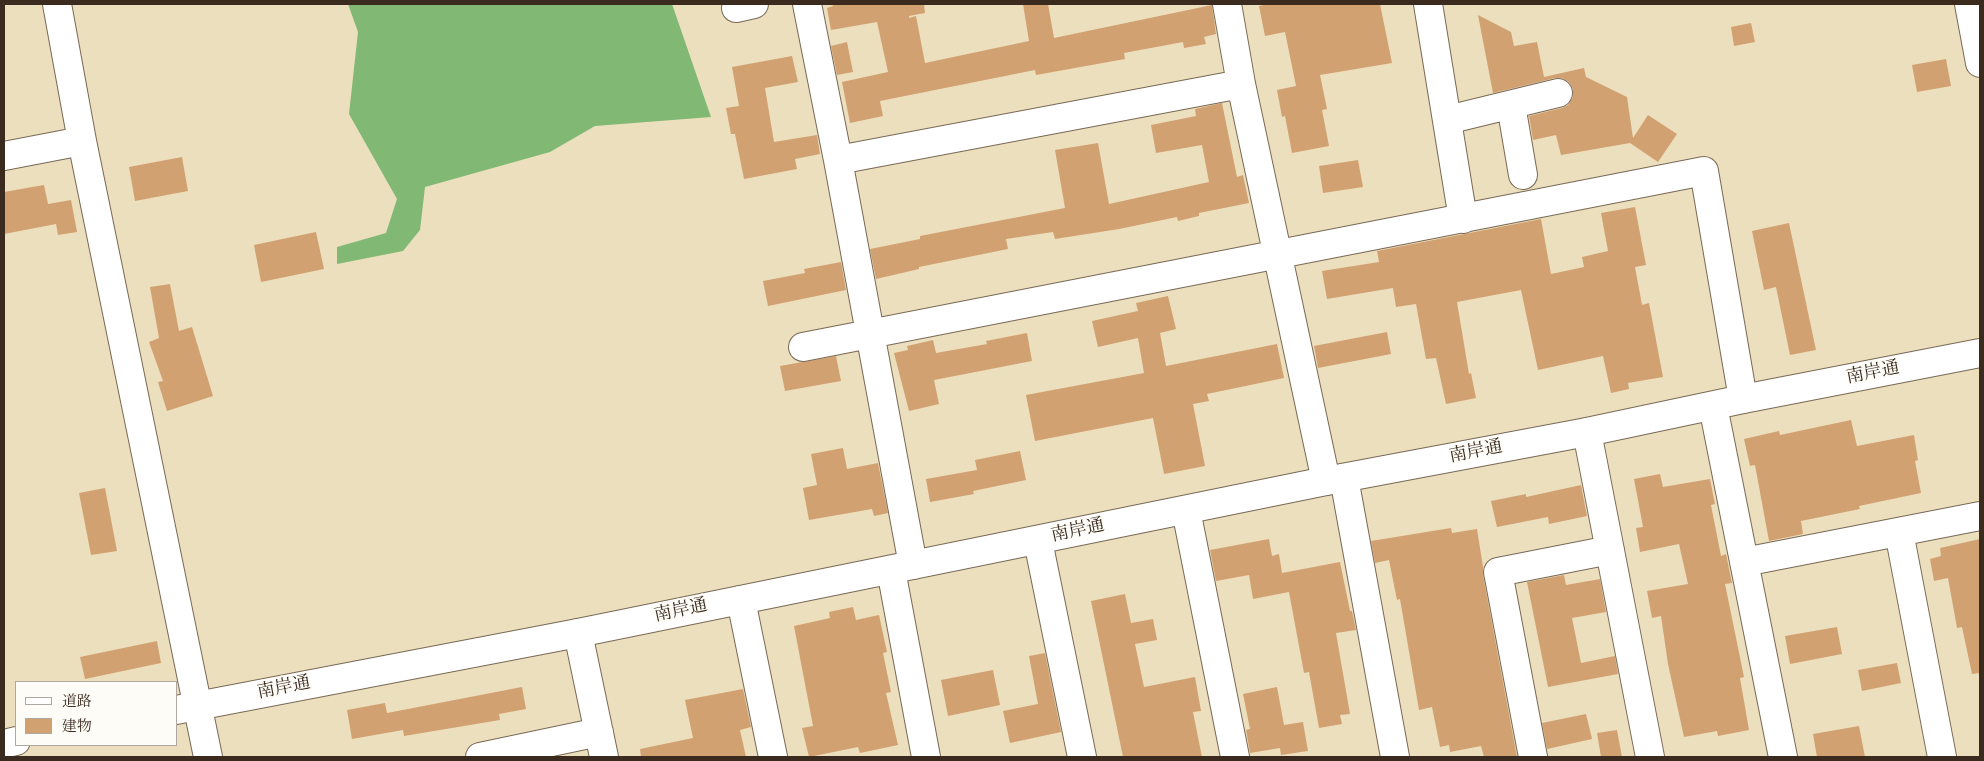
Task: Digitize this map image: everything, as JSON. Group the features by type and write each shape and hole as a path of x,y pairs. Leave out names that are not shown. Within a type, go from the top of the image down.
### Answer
{"street":[{"path":"57,4 187,708 208,757"},
{"path":"807,4 838,160 869,335 902,567 926,757"},
{"path":"1227,4 1241,84 1277,256 1335,479 1395,757"},
{"path":"1428,4 1463,219"},
{"path":"1969,4 1980,63"},
{"path":"838,160 1241,84"},
{"path":"1447,120 1558,93"},
{"path":"1511,105 1523,175"},
{"path":"4,156 82,141"},
{"path":"803,347 1277,256 1704,171 1743,399"},
{"name":"南岸通","path":"187,708 578,633 1038,541 1335,479 1587,432 1743,399 1980,353"},
{"path":"1713,406 1783,757"},
{"path":"1587,432 1650,757"},
{"path":"1186,510 1235,757"},
{"path":"1744,562 1980,516"},
{"path":"1898,532 1942,757"},
{"path":"1038,541 1082,757"},
{"path":"1533,757 1498,572 1610,550"},
{"path":"741,600 772,757"},
{"path":"480,757 601,745 578,633"}],"green space":[{"path":"348,4 672,4 711,117 595,126 550,152 425,187 420,230 403,251 337,264 337,247 386,233 397,199 349,114 358,32"}],"building":[{"path":"832,4 924,4 925,13 909,16 909,18 916,16 925,63 1029,41 1023,4 1048,4 1054,38 1212,5 1216,34 1204,37 1206,44 1184,48 1183,42 1124,53 1125,59 1036,75 1035,70 880,101 883,116 850,123 842,82 888,72 877,22 831,30 827,8 833,6"},
{"path":"1268,4 1380,4 1392,63 1320,75 1327,109 1322,110 1329,146 1292,153 1285,116 1282,117 1277,90 1296,86 1285,32 1265,36 1259,6"},
{"path":"1478,15 1511,32 1514,46 1537,42 1544,77 1584,68 1586,77 1627,97 1633,138 1648,115 1677,134 1658,162 1630,143 1561,155 1556,135 1533,140 1529,116 1568,105 1573,97 1573,89 1569,82 1562,78 1555,78 1493,93"},
{"path":"1751,23 1755,42 1734,46 1731,27"},
{"path":"847,42 853,72 837,75 831,46"},
{"path":"792,56 798,82 765,88 774,142 817,135 820,154 795,159 797,169 744,179 735,134 731,134 726,108 739,106 732,67"},
{"path":"1946,59 1951,86 1917,92 1912,65"},
{"path":"1222,103 1237,177 1243,175 1249,203 1199,213 1199,216 1178,221 1177,217 1119,229 1055,239 1053,232 1006,239 1008,249 919,267 919,269 876,279 870,249 920,239 920,236 1065,208 1055,150 1098,143 1109,204 1209,182 1202,145 1156,153 1151,125 1196,116 1195,109"},
{"path":"182,157 188,191 135,201 129,167"},
{"path":"1358,160 1363,187 1323,193 1319,166"},
{"path":"44,185 48,204 71,200 77,232 58,235 56,224 4,234 4,192"},
{"path":"1635,207 1646,265 1635,267 1642,305 1649,303 1663,377 1628,383 1629,389 1611,393 1603,356 1538,370 1521,290 1457,302 1469,374 1471,373 1476,398 1446,404 1436,358 1426,359 1416,304 1396,307 1393,288 1327,299 1322,271 1379,262 1377,251 1541,219 1551,274 1584,267 1582,257 1608,251 1601,213"},
{"path":"1789,223 1816,350 1790,355 1776,287 1764,290 1752,231"},
{"path":"316,232 324,269 261,282 254,245"},
{"path":"841,262 846,290 768,306 763,281 805,273 804,269"},
{"path":"170,284 179,331 192,327 213,396 167,411 158,382 163,381 149,342 159,338 150,287"},
{"path":"1168,296 1176,329 1160,333 1166,366 1277,344 1284,378 1207,394 1209,401 1193,404 1205,466 1164,474 1153,418 1035,441 1026,395 1144,373 1138,338 1098,347 1092,321 1138,311 1136,303"},
{"path":"1387,332 1391,354 1318,368 1314,346"},
{"path":"1027,333 1032,361 934,380 939,404 909,411 894,353 908,350 907,346 933,340 936,353 987,344 986,341"},
{"path":"836,356 841,381 785,391 780,366"},
{"path":"1851,420 1857,446 1914,435 1918,460 1915,461 1921,493 1859,506 1860,509 1801,521 1803,534 1769,541 1755,465 1750,466 1744,439 1779,431 1780,435"},
{"path":"843,448 847,469 878,463 888,513 874,516 872,509 809,520 803,488 817,485 811,454"},
{"path":"1020,451 1026,480 973,491 974,494 930,502 926,479 977,470 975,460"},
{"path":"1660,474 1663,487 1710,479 1715,504 1711,505 1721,556 1726,554 1732,583 1725,584 1744,677 1740,678 1749,730 1718,736 1717,731 1684,737 1668,664 1661,616 1652,618 1647,591 1688,584 1679,544 1640,552 1636,528 1643,527 1634,479"},
{"path":"1581,485 1587,516 1549,524 1548,517 1497,527 1491,501 1526,494 1526,497"},
{"path":"105,488 117,551 91,555 79,493"},
{"path":"1451,528 1452,533 1477,529 1483,575 1517,757 1484,757 1481,746 1450,752 1449,745 1440,747 1432,707 1419,710 1400,599 1397,600 1389,560 1375,563 1371,541"},
{"path":"1269,539 1272,556 1279,554 1282,573 1340,562 1356,630 1336,633 1350,714 1340,715 1342,724 1319,728 1309,672 1304,673 1289,592 1253,599 1249,575 1216,581 1210,550"},
{"path":"1980,539 1980,673 1972,674 1962,627 1957,628 1948,578 1934,581 1930,559 1941,556 1940,548"},
{"path":"1564,575 1566,585 1600,579 1606,612 1572,618 1581,663 1615,656 1618,674 1548,687 1527,582"},
{"path":"1125,594 1131,623 1153,619 1157,640 1135,644 1144,687 1195,677 1201,711 1193,712 1202,757 1123,757 1091,601"},
{"path":"853,607 856,620 879,615 887,652 883,653 891,692 886,693 898,745 860,753 858,747 809,757 802,728 813,726 794,626 830,618 829,612"},
{"path":"1837,627 1842,654 1790,664 1785,636"},
{"path":"157,641 161,663 85,679 80,657"},
{"path":"1045,653 1061,732 1010,743 1003,711 1038,704 1029,656"},
{"path":"1897,663 1901,683 1862,691 1858,670"},
{"path":"993,670 1000,705 948,716 941,680"},
{"path":"522,687 526,709 499,714 500,720 404,736 403,730 352,739 347,710 385,703 387,713"},
{"path":"1277,687 1284,725 1303,722 1308,751 1281,755 1280,748 1250,753 1246,730 1250,729 1243,694"},
{"path":"743,689 751,727 740,730 746,757 641,757 640,749 693,738 685,700"},
{"path":"1586,714 1592,739 1547,749 1542,723"},
{"path":"1859,726 1865,757 1817,757 1813,734"},
{"path":"1617,730 1622,757 1601,757 1597,733"}]}
